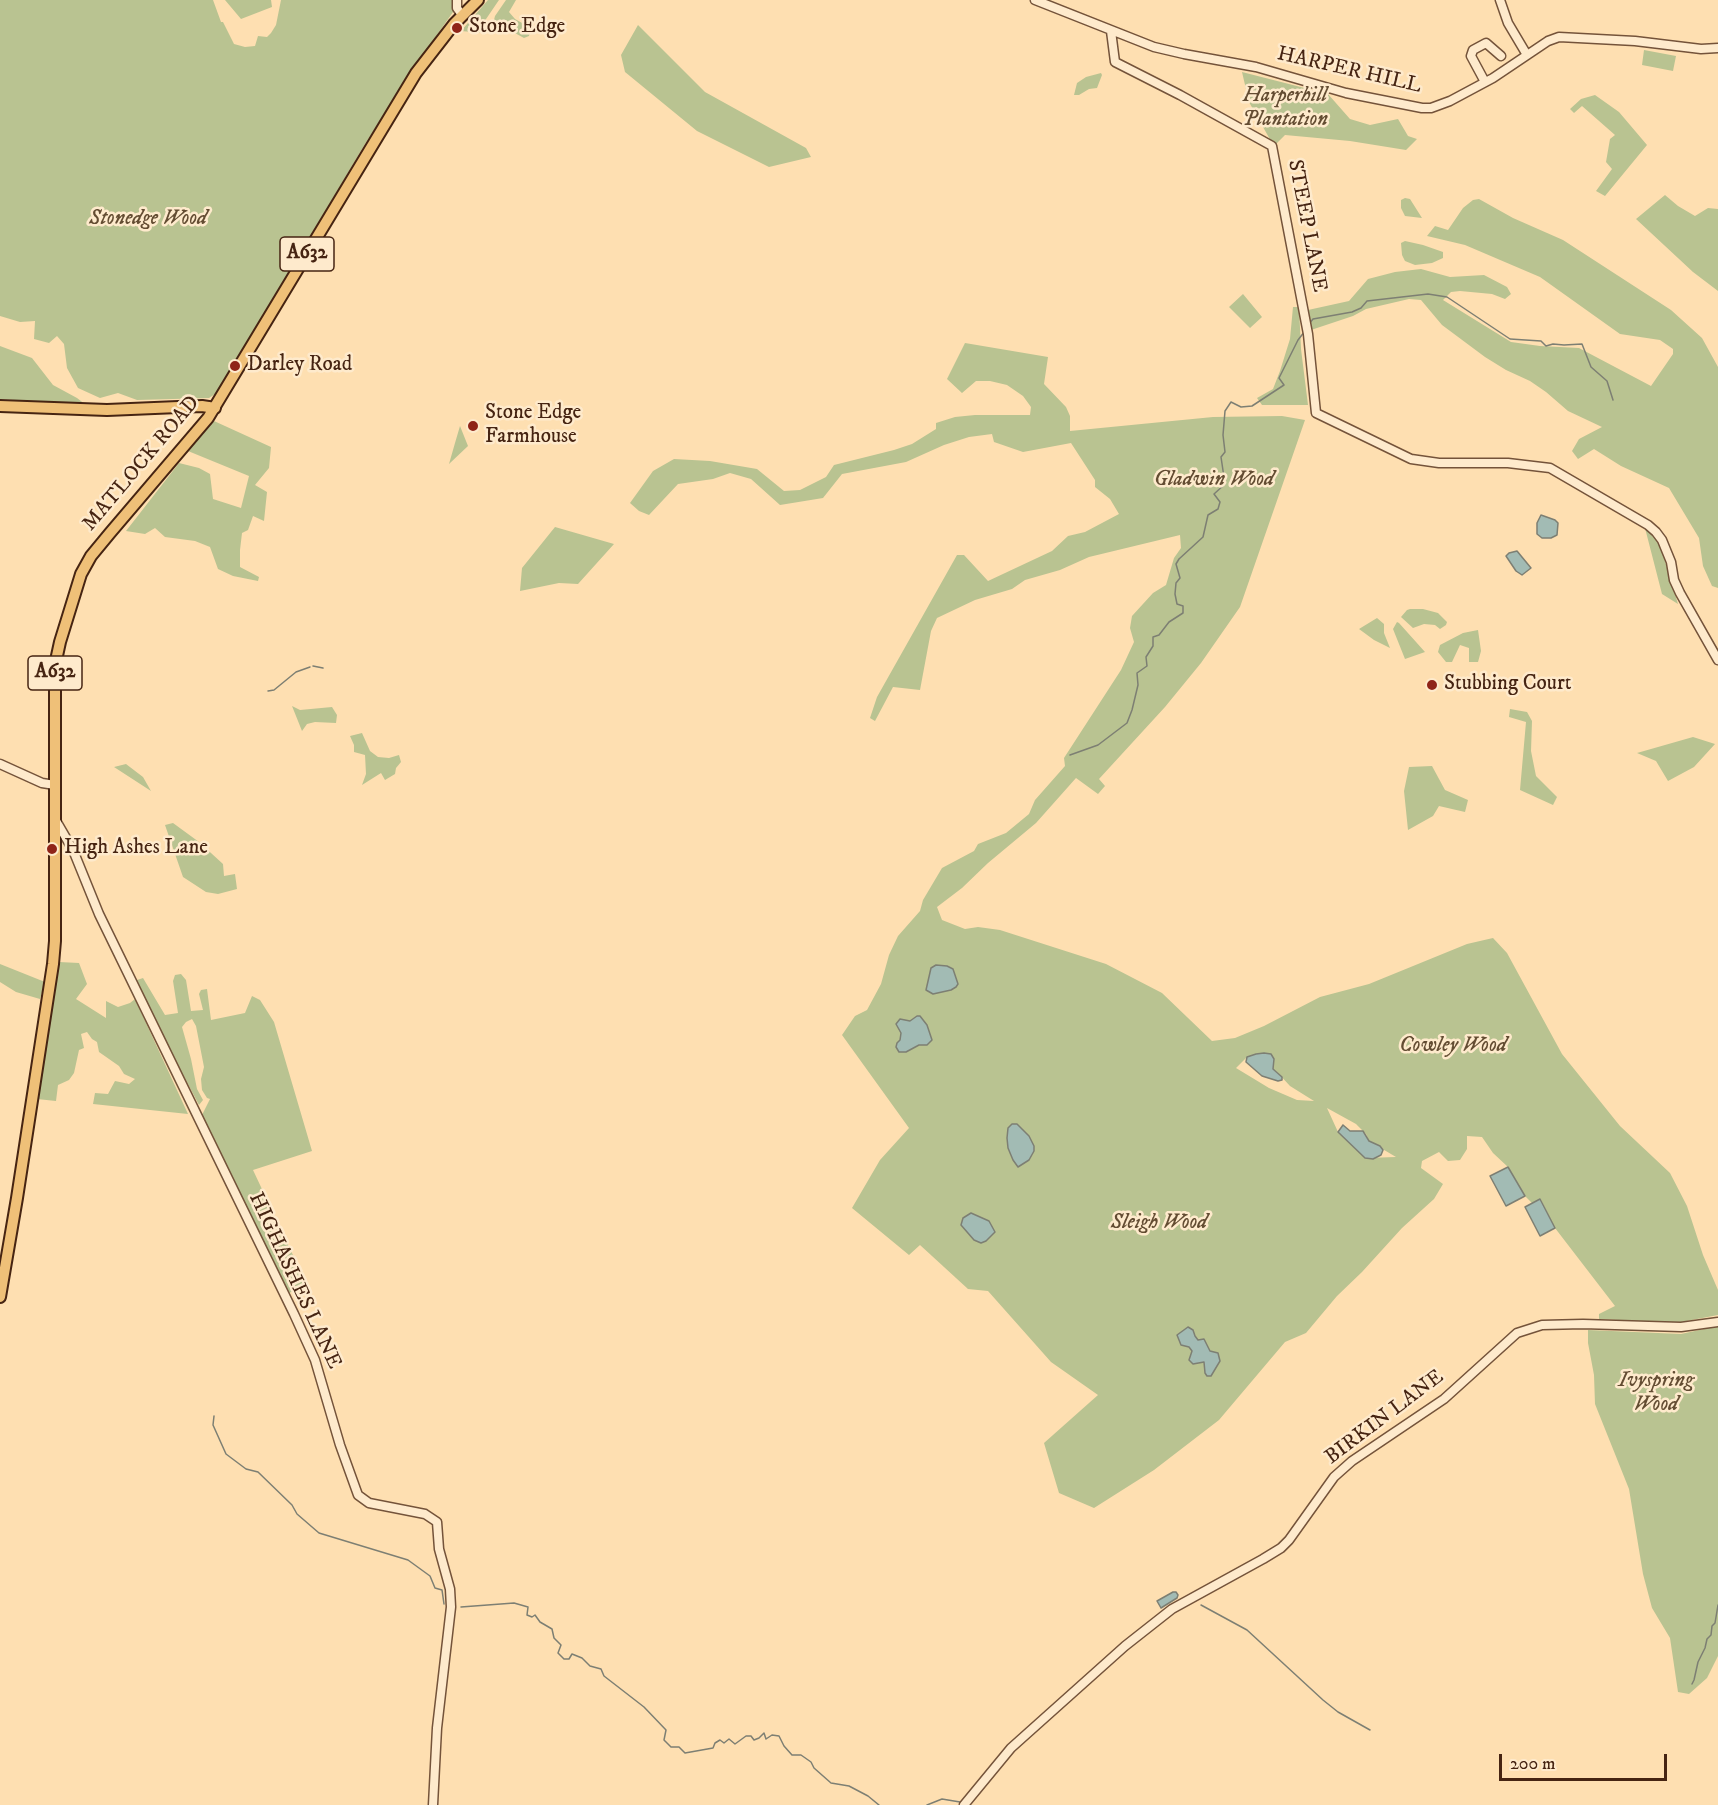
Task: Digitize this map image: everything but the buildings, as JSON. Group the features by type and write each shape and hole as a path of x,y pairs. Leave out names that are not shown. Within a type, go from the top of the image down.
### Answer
{"main road":[{"name":"MATLOCK ROAD","path":"55,819 56,665 60,642 81,574 91,556 215,408 416,74 454,24 478,0"},
{"path":"0,406 107,410 202,406 215,408"},
{"name":"A632","path":"0,1297 53,964 55,819"}],"street":[{"path":"457,0 457,8 462,15"},
{"name":"HARPER HILL","path":"1035,0 1164,50 1256,67 1346,93 1422,108 1431,108 1450,101 1485,82 1548,41 1564,37 1635,41 1701,49 1718,48"},
{"path":"1060,0 1061,10"},
{"path":"1500,0 1508,22 1527,55"},
{"name":"STEEP LANE","path":"1112,31 1115,62 1272,146 1308,334 1316,413 1411,459 1439,464 1508,463 1550,468 1648,525 1662,540 1680,593 1718,660"},
{"path":"1485,82 1471,56 1473,50 1486,43 1501,56"},
{"path":"0,764 42,783 55,785"},
{"name":"HIGHASHES LANE","path":"55,819 73,850 104,923 315,1360 340,1445 358,1495 369,1503 425,1514 437,1521 439,1549 450,1589 450,1608 437,1728 433,1805"},
{"name":"BIRKIN LANE","path":"965,1805 1011,1748 1125,1646 1172,1609 1281,1548 1334,1477 1352,1461 1444,1399 1517,1333 1542,1326 1583,1324 1682,1327 1718,1322"}],"green space":[{"name":"Stonedge Wood","path":"0,0 213,0 221,22 234,44 245,47 255,46 258,36 267,37 271,33 276,25 281,0 453,0 453,12 365,144 218,392 209,398 137,400 118,393 100,398 78,388 67,368 64,344 57,336 49,343 34,339 35,321 20,322 0,316"},
{"path":"225,0 271,0 272,7 241,19"},
{"path":"488,0 499,0 484,22 483,33 461,31"},
{"path":"506,0 516,0 509,12 515,19 531,28 529,36 524,38 493,24 495,16"},
{"path":"638,25 705,92 806,148 811,157 769,167 697,131 625,72 621,55"},
{"path":"1644,50 1676,56 1673,71 1642,65"},
{"name":"Harperhill Plantation","path":"1242,72 1328,94 1350,119 1370,125 1398,119 1408,136 1417,139 1406,150 1350,141 1285,135 1276,144 1272,143 1249,102"},
{"path":"1101,73 1097,88 1074,95 1077,83 1086,77"},
{"path":"1595,95 1619,112 1647,145 1605,196 1596,191 1612,169 1606,162 1610,139 1615,135 1582,106 1574,113 1570,109 1581,99"},
{"path":"1665,195 1695,216 1708,208 1718,209 1718,291 1693,272 1636,219"},
{"path":"1410,199 1422,218 1405,216 1401,208 1401,200"},
{"path":"1479,199 1513,218 1563,240 1671,310 1702,338 1718,367 1718,588 1712,586 1703,566 1699,538 1669,488 1621,466 1594,449 1578,459 1572,451 1579,439 1602,427 1568,411 1530,381 1485,357 1442,325 1421,300 1409,299 1366,309 1353,316 1311,330 1308,310 1349,301 1368,279 1395,272 1421,269 1450,277 1484,275 1507,287 1511,294 1505,299 1492,294 1460,291 1451,292 1443,300 1511,342 1579,348 1651,386 1673,354 1673,349 1660,340 1620,334 1540,277 1465,245 1427,236 1435,226 1448,230 1463,208 1473,200"},
{"path":"1405,241 1443,252 1443,258 1432,263 1415,265 1405,261 1401,243"},
{"path":"1243,294 1262,317 1250,328 1229,307"},
{"path":"1293,307 1299,307 1301,349 1308,405 1262,405 1257,398 1273,389 1280,371 1290,339"},
{"path":"965,343 1048,357 1044,384 1066,407 1070,416 1070,431 1213,417 1282,416 1305,420 1240,607 1201,663 1165,707 1099,779 1105,786 1098,794 1076,778 1036,823 937,907 942,920 965,929 978,927 1000,930 1106,964 1162,993 1212,1041 1235,1038 1320,997 1369,984 1467,944 1493,938 1507,953 1562,1054 1620,1126 1670,1173 1687,1206 1703,1255 1718,1290 1718,1315 1676,1323 1599,1319 1599,1314 1615,1306 1555,1228 1541,1200 1532,1203 1525,1196 1508,1167 1493,1153 1482,1137 1467,1136 1467,1149 1460,1160 1448,1161 1439,1152 1422,1161 1421,1168 1443,1184 1434,1199 1402,1228 1337,1296 1306,1333 1285,1342 1219,1420 1154,1470 1094,1508 1059,1493 1044,1443 1098,1395 1051,1362 988,1291 968,1289 920,1245 909,1255 852,1208 880,1160 909,1128 842,1035 855,1016 867,1010 881,984 889,955 898,936 920,911 923,900 942,868 974,851 978,844 1006,833 1029,814 1035,800 1065,766 1064,758 1121,670 1134,642 1130,628 1132,616 1153,593 1166,585 1174,558 1181,548 1180,535 1089,557 1060,570 1025,580 1012,589 975,600 937,618 931,631 920,690 893,687 875,721 870,718 877,697 957,555 964,555 988,581 1052,551 1068,536 1085,532 1119,514 1110,499 1095,487 1095,480 1071,443 1023,452 994,442 992,434 969,437 906,462 842,474 823,498 780,505 751,479 730,473 713,479 678,484 649,515 639,511 630,503 653,471 674,459 710,461 757,469 784,491 800,490 826,477 834,465 912,444 936,429 936,423 955,417 975,415 1030,415 1031,407 1023,396 1007,385 976,381 962,393 947,379","holes":["1256,1054 1274,1059 1273,1069 1290,1086 1314,1101 1297,1100 1269,1088 1236,1068 1247,1057","1327,1108 1356,1124 1366,1134 1369,1141 1396,1157 1366,1158 1338,1132"]},
{"path":"0,346 32,358 53,385 86,405 0,399"},
{"path":"214,421 271,447 269,468 255,485 267,492 264,521 253,516 248,530 242,533 240,550 240,567 259,577 258,581 233,576 218,569 210,547 195,541 165,537 155,528 145,534 126,531 179,463 199,468 210,474 213,499 241,508 249,476 188,451"},
{"path":"460,426 468,446 449,464 455,443"},
{"path":"555,527 614,544 578,584 559,583 520,591 522,568"},
{"path":"1645,528 1658,538 1678,604 1662,594"},
{"path":"1410,609 1423,609 1438,613 1447,622 1446,625 1440,629 1435,625 1424,624 1413,628 1401,617"},
{"path":"1377,618 1384,624 1384,633 1390,648 1359,629"},
{"path":"1397,622 1425,652 1405,659 1393,629"},
{"path":"1478,630 1481,651 1478,662 1469,662 1469,648 1460,645 1452,662 1446,662 1438,652 1440,645 1463,633"},
{"path":"292,706 300,710 332,707 337,715 336,723 315,722 307,724 302,731"},
{"path":"1510,709 1527,712 1532,721 1531,751 1536,776 1557,797 1553,805 1520,790 1526,722 1509,717"},
{"path":"362,733 370,751 378,757 389,758 399,755 401,762 395,774 385,780 381,773 362,785 366,774 365,755 354,752 350,736"},
{"path":"1693,737 1715,744 1694,767 1668,781 1656,761 1637,753"},
{"path":"126,764 143,777 151,791 114,767"},
{"path":"1432,766 1445,790 1468,800 1465,812 1439,806 1433,816 1408,830 1404,791 1409,767"},
{"path":"173,823 223,864 224,876 235,874 237,889 218,894 206,892 183,877 165,825"},
{"path":"59,962 79,963 87,984 76,999 106,1018 106,1001 118,1007 135,999 188,1114 93,1104 95,1093 108,1094 115,1081 129,1084 135,1079 124,1074 119,1066 99,1052 97,1042 87,1032 81,1034 84,1048 79,1050 74,1073 69,1080 58,1085 56,1101 37,1099"},
{"path":"0,964 45,982 40,999 16,992 0,982"},
{"path":"181,974 186,980 191,1011 203,1010 199,994 201,990 207,989 211,1020 245,1013 252,996 260,1000 274,1022 312,1151 253,1170 307,1285 289,1293 202,1115 210,1099 202,1090 201,1079 204,1067 196,1026 192,1019 182,1027 197,1089 203,1100 199,1105 134,981 143,978 165,1015 178,1013 173,981 175,975"},
{"name":"Ivyspring Wood","path":"1718,1326 1718,1656 1707,1678 1689,1694 1678,1692 1670,1638 1652,1608 1643,1574 1629,1489 1595,1404 1588,1330 1681,1334"}],"water":[{"path":"1541,515 1558,523 1557,535 1542,538 1537,534 1537,523"},
{"path":"1517,551 1531,568 1522,575 1516,571 1506,556"},
{"path":"936,965 953,969 958,984 956,987 933,994 926,990 931,968"},
{"path":"920,1016 927,1025 932,1040 927,1045 919,1045 906,1052 899,1052 896,1047 901,1033 896,1024 900,1019 910,1021"},
{"path":"1264,1053 1271,1054 1274,1059 1273,1069 1282,1077 1282,1080 1262,1076 1246,1062 1247,1057"},
{"path":"1012,1124 1017,1124 1029,1136 1034,1146 1029,1160 1018,1167 1008,1148 1008,1128"},
{"path":"1343,1125 1350,1131 1363,1131 1369,1141 1383,1150 1381,1155 1373,1159 1365,1158 1338,1132"},
{"path":"1508,1167 1525,1196 1506,1206 1490,1176"},
{"path":"1540,1199 1555,1228 1540,1236 1525,1207"},
{"path":"971,1213 989,1221 995,1232 986,1241 981,1243 974,1240 961,1225 963,1218"},
{"path":"1188,1327 1193,1330 1198,1340 1204,1339 1210,1351 1218,1353 1220,1361 1211,1376 1205,1373 1204,1362 1193,1364 1189,1360 1192,1351 1189,1347 1181,1345 1177,1335"},
{"path":"1173,1592 1178,1595 1177,1598 1161,1608 1157,1601"}],"waterway":[{"path":"1309,324 1313,319 1352,312 1361,308 1367,301 1428,294 1447,297 1510,339 1541,341 1546,346 1582,344 1591,367 1607,381 1613,400"},
{"path":"1070,755 1098,745 1127,723 1138,685 1137,673 1147,666 1146,657 1153,646 1153,637 1159,635 1169,622 1183,613 1183,606 1177,604 1175,594 1176,583 1180,578 1176,564 1203,537 1208,515 1218,509 1220,502 1214,494 1225,484 1221,457 1225,452 1223,435 1225,411 1231,402 1241,407 1252,406 1284,385 1279,378 1305,331"},
{"path":"313,666 323,668"},
{"path":"268,691 274,690 296,672 310,667"},
{"path":"214,1416 213,1425 226,1454 246,1469 258,1472 292,1505 297,1514 319,1533 408,1560 430,1576 435,1588 442,1590 444,1604"},
{"path":"461,1607 514,1603 528,1607 527,1615 532,1617 535,1615 540,1622 552,1629 554,1638 561,1645 558,1653 564,1659 569,1659 572,1654 582,1658 590,1666 601,1669 604,1676 644,1707 666,1730 664,1740 671,1747 679,1747 685,1753 713,1748 720,1740 724,1743 729,1739 735,1744 746,1736 751,1736 754,1740 764,1733 766,1739 772,1735 779,1736 792,1755 801,1755 811,1762 814,1768 831,1783 849,1786 879,1805"},
{"path":"1201,1605 1247,1630 1323,1700 1338,1712 1370,1730"},
{"path":"1692,1684 1698,1662 1715,1623 1718,1605"},
{"path":"927,1805 942,1799 960,1802"}],"place":[{"name":"Stone Edge","path":"457,28"},
{"name":"Darley Road","path":"235,366"},
{"name":"Stone Edge Farmhouse","path":"473,426"},
{"name":"Stubbing Court","path":"1432,685"},
{"name":"High Ashes Lane","path":"52,849"}],"park label":[{"name":"Gladwin Wood","path":"1214,481"},
{"name":"Cowley Wood","path":"1453,1047"},
{"name":"Sleigh Wood","path":"1159,1224"}]}
